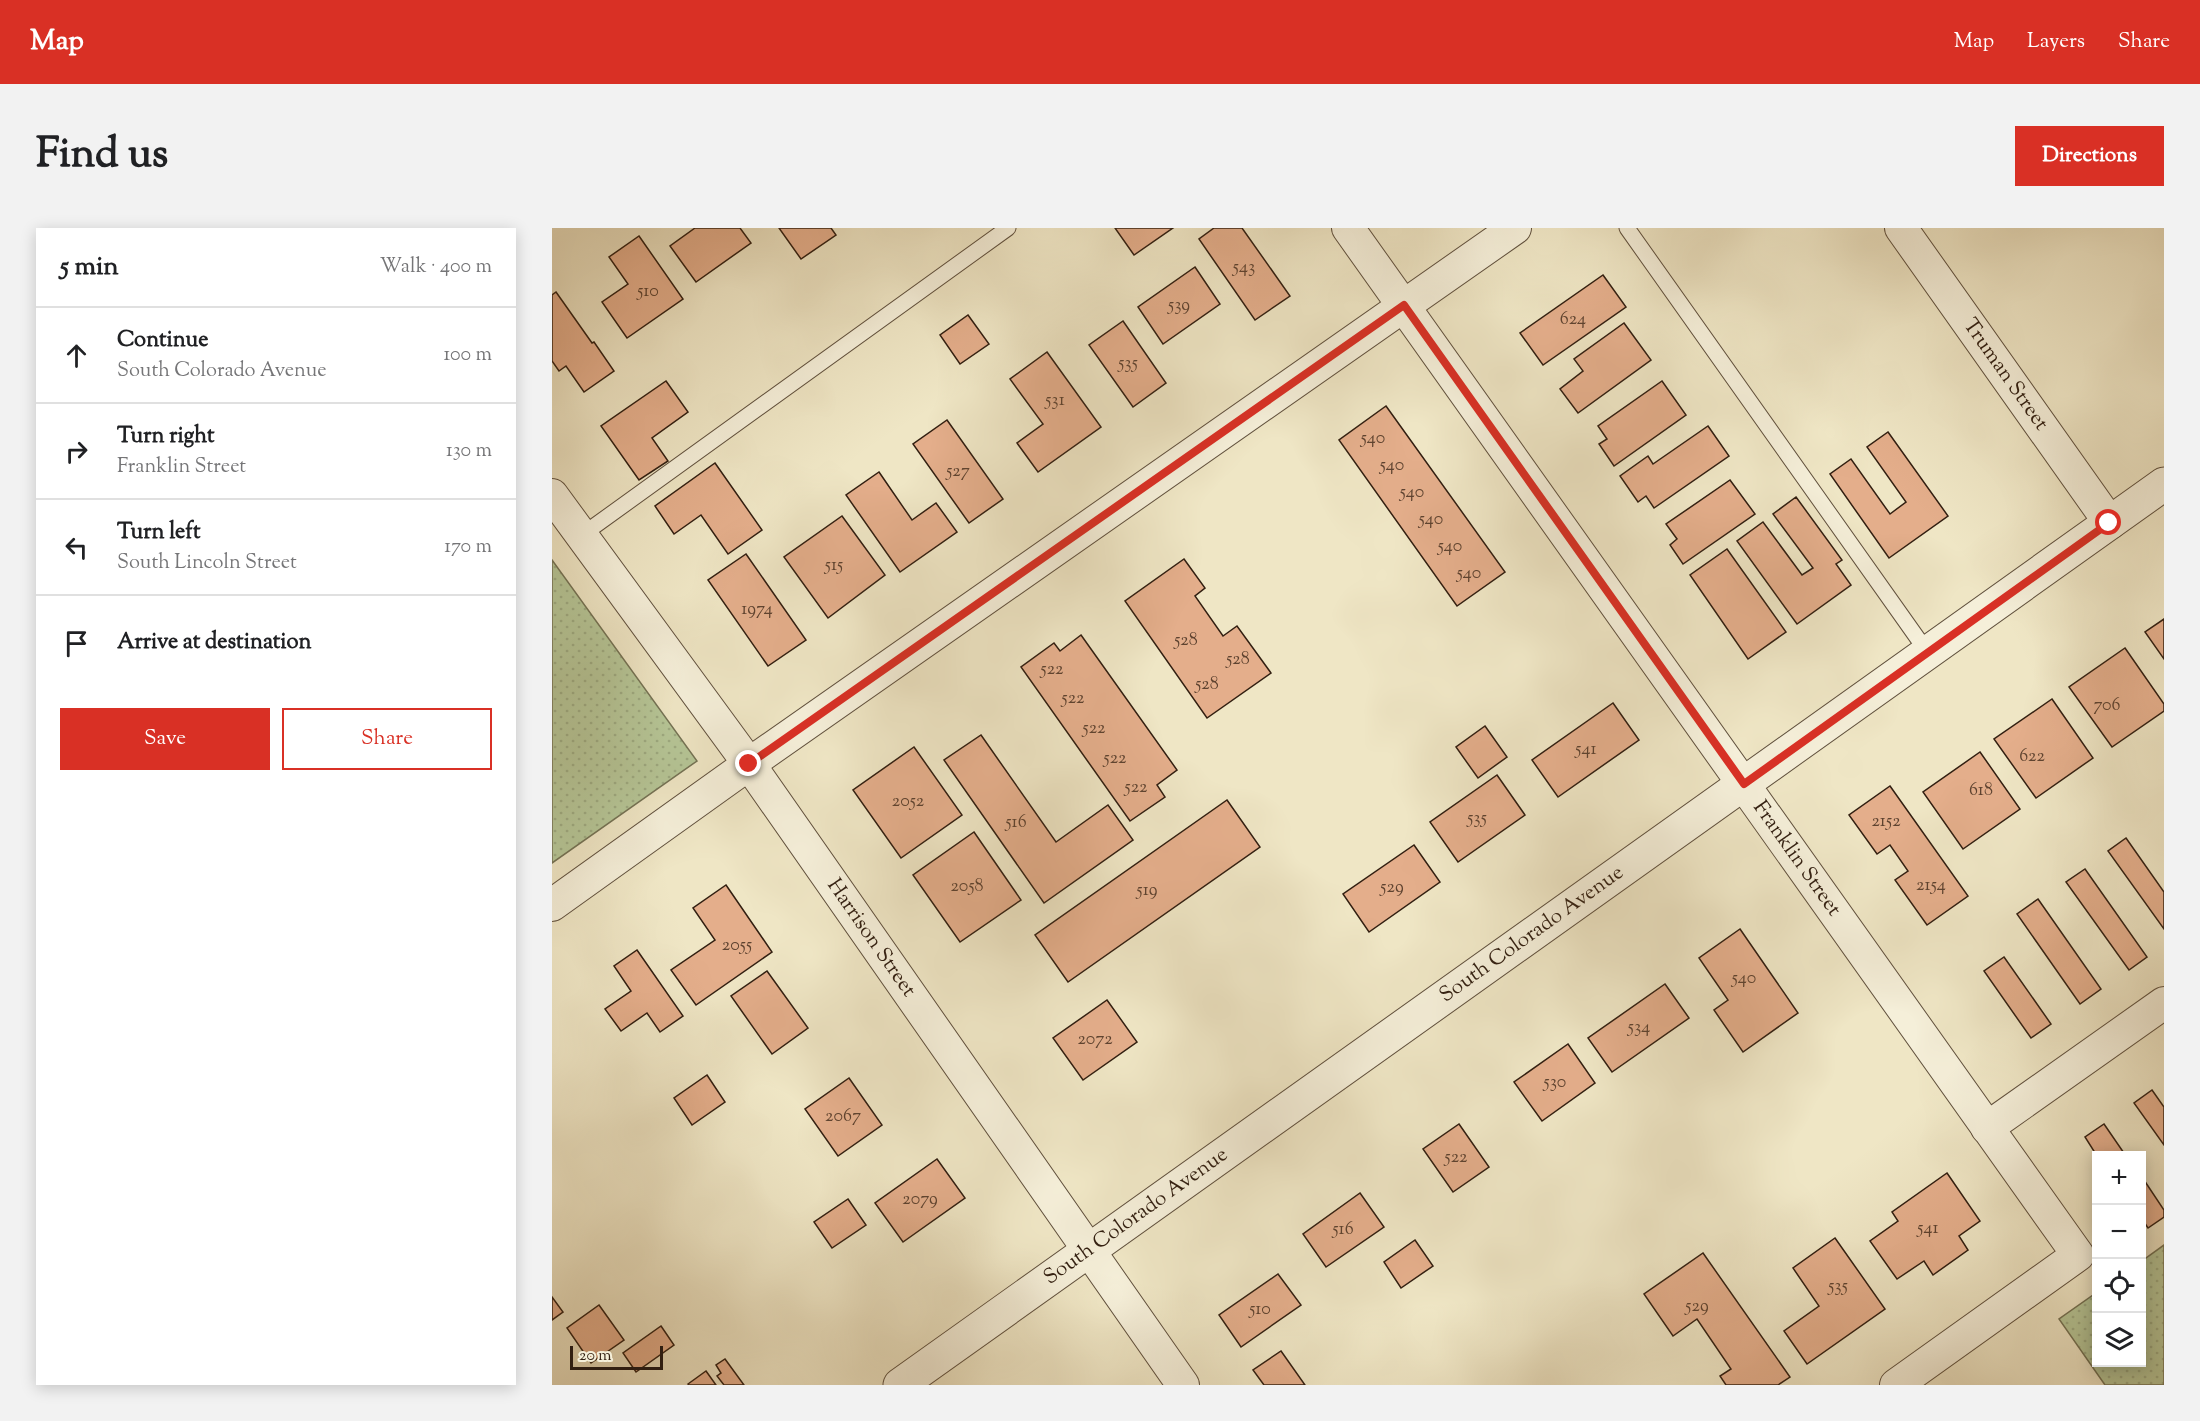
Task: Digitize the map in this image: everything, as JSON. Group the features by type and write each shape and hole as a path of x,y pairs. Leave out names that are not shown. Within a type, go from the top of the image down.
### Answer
{"street":[{"name":"Franklin Street","path":"1348,228 2078,1256 1896,1385"},
{"path":"552,905 749,764 1515,228"},
{"name":"Truman Street","path":"1901,228 2109,523"},
{"name":"South Colorado Avenue","path":"900,1385 2164,484"},
{"name":"Harrison Street","path":"552,495 749,764 1183,1385"},
{"path":"1987,1128 2164,1003"}],"lane":[{"path":"582,535 1008,228"},
{"path":"1627,228 1928,653"}],"green space":[{"path":"552,560 697,761 552,863"},
{"path":"2164,1245 2164,1385 2105,1385 2092,1367 2146,1367 2146,1258"},
{"path":"2092,1296 2092,1366 2059,1319"}],"building":[{"path":"695,228 740,228 751,243 696,282 670,246"},
{"path":"779,228 831,228 836,235 801,259"},
{"path":"1115,228 1173,228 1134,255"},
{"path":"1214,228 1242,228 1290,296 1255,320 1199,239"},
{"path":"639,236 683,299 627,338 602,302 628,284 609,257"},
{"path":"1195,267 1220,304 1163,344 1138,307"},
{"path":"1603,275 1626,307 1543,365 1520,333"},
{"path":"556,292 614,371 584,392 566,366 559,371 552,361 552,295"},
{"path":"968,315 989,344 960,364 940,335"},
{"path":"1123,321 1166,383 1133,407 1089,345"},
{"path":"1624,323 1651,360 1578,413 1560,389 1583,371 1574,359"},
{"path":"1047,352 1101,427 1038,472 1017,443 1043,424 1010,379"},
{"path":"666,381 688,412 652,438 668,461 639,480 601,426"},
{"path":"1662,381 1686,415 1614,466 1599,444 1607,439 1598,426"},
{"path":"1386,406 1505,572 1457,606 1339,440"},
{"path":"947,420 1003,499 969,523 913,444"},
{"path":"1708,426 1729,456 1654,508 1646,496 1638,502 1620,476 1648,456 1653,464"},
{"path":"1888,432 1948,516 1889,558 1830,474 1851,459 1890,514 1906,502 1867,447"},
{"path":"715,463 762,530 728,554 701,515 674,534 655,506"},
{"path":"879,472 912,520 936,503 957,532 900,572 846,495"},
{"path":"1730,480 1755,514 1683,564 1670,545 1677,539 1666,524"},
{"path":"1796,497 1842,560 1836,564 1851,585 1797,624 1737,541 1763,522 1802,575 1813,568 1773,514"},
{"path":"842,516 885,575 828,618 784,557"},
{"path":"1727,549 1786,632 1748,659 1690,575"},
{"path":"746,554 806,640 768,666 708,580"},
{"path":"1184,559 1205,588 1195,596 1223,636 1237,626 1271,673 1207,718 1125,601"},
{"path":"2164,619 2164,659 2145,632"},
{"path":"1081,635 1177,770 1157,785 1165,797 1130,821 1021,667 1054,643 1060,651"},
{"path":"2125,648 2164,704 2164,711 2112,747 2069,687"},
{"path":"2052,699 2093,758 2036,798 1994,739"},
{"path":"1613,703 1639,740 1558,797 1532,760"},
{"path":"1485,726 1507,757 1478,778 1456,747"},
{"path":"981,735 1056,842 1108,805 1133,840 1044,903 944,760"},
{"path":"914,747 962,815 901,858 853,790"},
{"path":"1980,752 2020,809 1963,849 1923,792"},
{"path":"1497,775 1525,815 1458,862 1430,822"},
{"path":"1890,786 1968,896 1927,925 1895,880 1908,871 1890,845 1877,854 1849,815"},
{"path":"1227,800 1260,847 1068,982 1035,935"},
{"path":"974,832 1021,900 960,942 913,875"},
{"path":"2126,838 2164,892 2164,929 2108,851"},
{"path":"1414,845 1440,882 1369,932 1343,894"},
{"path":"2085,869 2147,957 2129,970 2066,882"},
{"path":"726,885 772,952 696,1005 671,970 715,940 693,908"},
{"path":"2038,899 2101,989 2080,1004 2017,914"},
{"path":"1740,929 1798,1013 1743,1052 1714,1010 1728,1000 1699,958"},
{"path":"637,950 683,1016 660,1032 647,1013 621,1031 605,1009 631,991 614,966"},
{"path":"2004,957 2051,1024 2031,1038 1984,971"},
{"path":"767,971 808,1028 772,1054 731,996"},
{"path":"1665,984 1689,1018 1612,1072 1588,1038"},
{"path":"1107,1000 1137,1042 1083,1080 1053,1038"},
{"path":"1568,1044 1595,1083 1542,1121 1514,1082"},
{"path":"707,1075 725,1102 692,1125 674,1098"},
{"path":"849,1078 882,1125 838,1156 805,1109"},
{"path":"2152,1090 2164,1107 2164,1145 2134,1103"},
{"path":"1459,1124 1489,1167 1453,1192 1423,1149"},
{"path":"2104,1124 2123,1151 2094,1151 2085,1137"},
{"path":"937,1159 965,1198 903,1242 875,1203"},
{"path":"1947,1173 1980,1221 1959,1236 1968,1250 1933,1275 1924,1261 1897,1279 1870,1241 1898,1221 1892,1212"},
{"path":"2146,1183 2164,1210 2164,1217 2148,1228 2146,1225"},
{"path":"1360,1193 1384,1227 1326,1267 1303,1234"},
{"path":"848,1199 866,1225 832,1248 814,1222"},
{"path":"1835,1238 1885,1309 1807,1364 1784,1331 1819,1306 1793,1268"},
{"path":"1415,1240 1433,1266 1401,1288 1384,1262"},
{"path":"1703,1253 1790,1377 1778,1385 1726,1385 1720,1376 1731,1369 1697,1319 1673,1336 1644,1294"},
{"path":"1278,1274 1301,1305 1241,1347 1219,1315"},
{"path":"552,1297 563,1312 552,1320"},
{"path":"599,1305 624,1340 591,1363 567,1328"},
{"path":"661,1326 674,1345 636,1372 623,1353"},
{"path":"1281,1351 1305,1385 1264,1385 1253,1370"},
{"path":"725,1359 744,1385 724,1385 717,1376 721,1373 716,1365"},
{"path":"706,1371 716,1385 688,1384"}],"route":[{"path":"749,764 1404,305 1744,784 2109,523"}]}
